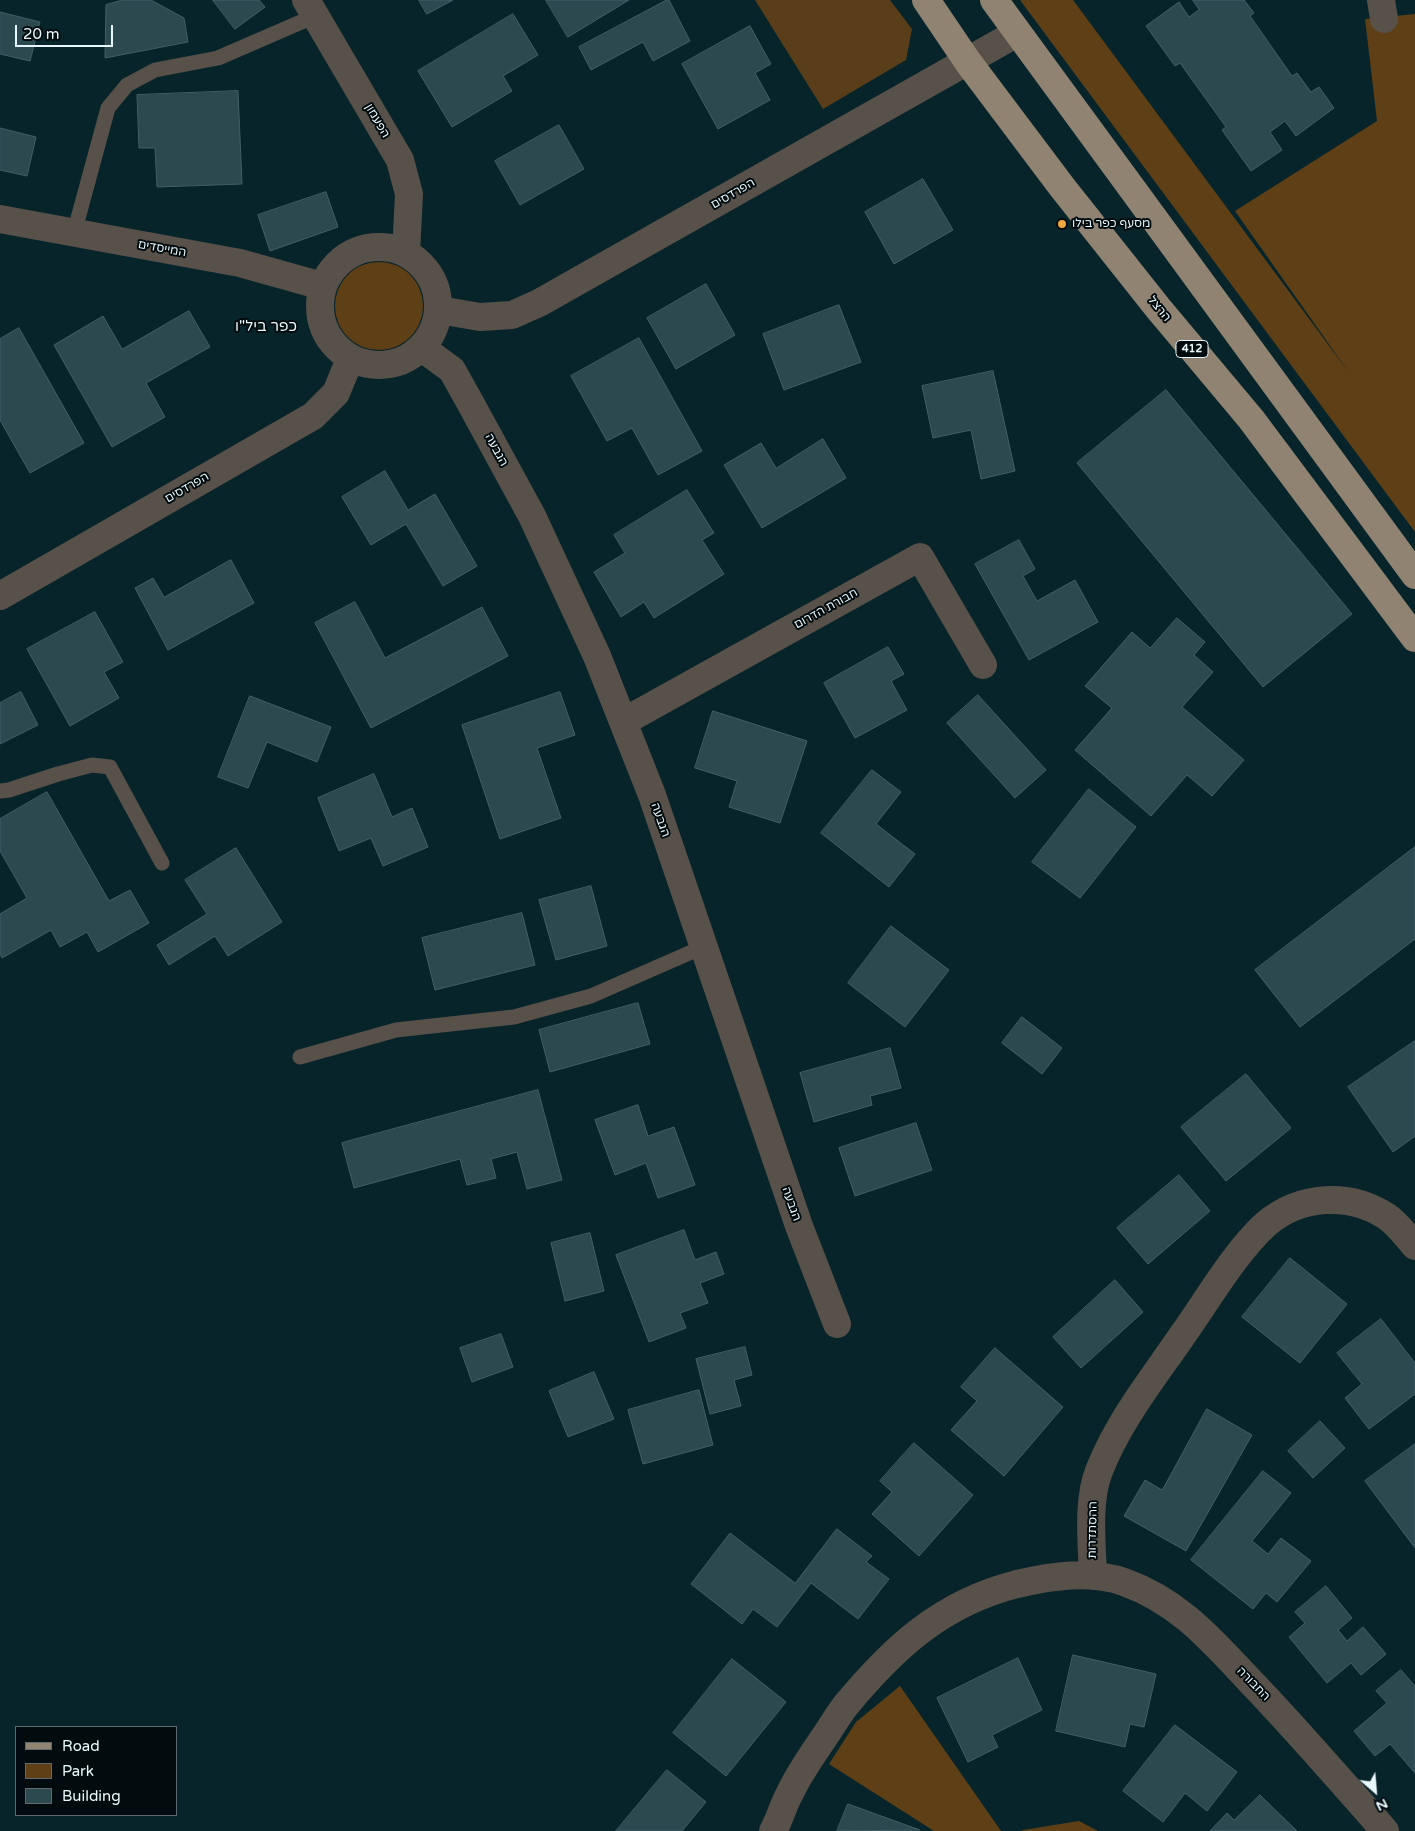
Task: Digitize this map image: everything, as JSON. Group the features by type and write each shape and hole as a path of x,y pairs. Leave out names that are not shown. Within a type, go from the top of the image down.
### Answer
{"main road":[{"name":"הרצל","path":"926,0 968,62 1062,187 1273,448 1415,638"},
{"path":"994,0 1415,575"}],"street":[{"name":"הפעמון","path":"310,8 400,160 409,194 406,253"},
{"name":"הפרדסים","path":"439,310 480,317 512,314 539,303 1017,33"},
{"name":"המייסדים","path":"0,219 240,263 322,286"},
{"path":"386,247 406,253 427,271 436,290 439,310 434,330 422,348 409,358 390,365 369,365 350,359 333,345 323,327 319,307 322,286 331,271 346,256 365,248 386,247"},
{"name":"הגבעה","path":"422,348 452,370 532,516 597,656 652,795 798,1226 837,1324"},
{"name":"הפרדסים","path":"0,596 312,416 336,393 350,359"},
{"name":"חבורת הדרום","path":"623,722 920,557 983,665"},
{"name":"ההסתדרות","path":"774,1830 802,1771 845,1706 896,1650 923,1627 943,1615 1001,1588 1050,1578 1093,1576 1091,1525 1098,1472 1130,1411 1246,1245 1267,1224 1285,1212 1307,1203 1329,1199 1349,1200 1370,1207 1388,1217 1415,1246"},
{"name":"החבורה","path":"1093,1576 1101,1576 1124,1582 1150,1593 1175,1607 1203,1632 1273,1704 1385,1831"}],"lane":[{"path":"74,233 108,108 127,85 155,70 218,58 310,8"},
{"path":"0,791 92,765 110,767 162,864"},
{"path":"300,1057 396,1030 514,1017 591,996 704,947"}],"green space":[{"path":"1020,0 1073,0 1350,374 1235,211 1377,121 1365,19 1415,14 1415,532"},
{"path":"370,262 388,262 404,269 416,281 423,297 423,315 416,331 404,343 388,350 370,350 354,343 342,331 335,315 335,297 342,281 354,269"},
{"path":"900,1686 1001,1831 934,1831 829,1764 856,1722"},
{"path":"1079,1821 1098,1831 1021,1831 1023,1830"}],"shaded area":[{"path":"755,0 890,0 912,29 906,60 823,109"}],"building":[{"path":"123,0 151,0 184,18 188,42 105,58 106,5"},
{"path":"213,0 259,0 265,7 235,29"},
{"path":"419,0 453,0 427,14"},
{"path":"546,0 629,0 568,37"},
{"path":"669,0 690,41 653,61 643,42 591,70 579,47"},
{"path":"1193,0 1244,0 1254,13 1250,16 1292,76 1297,73 1311,92 1319,87 1334,108 1296,136 1285,121 1270,132 1282,150 1251,171 1222,130 1226,127 1180,63 1175,66 1146,26 1179,2 1189,17 1199,10"},
{"path":"0,12 40,22 30,61 0,54"},
{"path":"513,14 538,55 503,76 512,91 452,127 418,71"},
{"path":"750,26 771,64 755,73 770,100 718,129 682,64"},
{"path":"238,91 242,184 157,187 155,148 139,148 137,95"},
{"path":"559,125 584,169 520,205 495,161"},
{"path":"0,128 36,137 27,176 0,170"},
{"path":"923,179 953,230 894,264 865,212"},
{"path":"326,192 338,227 270,251 258,215"},
{"path":"706,284 735,335 676,369 647,318"},
{"path":"839,305 861,362 784,390 763,334"},
{"path":"189,311 210,347 146,383 165,417 112,447 54,345 103,316 122,349"},
{"path":"19,328 84,443 30,473 0,420 0,339"},
{"path":"639,338 702,451 658,475 632,428 607,441 571,376"},
{"path":"993,371 1015,471 981,479 971,430 933,438 922,386"},
{"path":"1166,390 1352,614 1263,687 1077,463"},
{"path":"823,439 846,478 762,528 724,465 761,443 776,468"},
{"path":"385,471 408,510 435,494 477,566 443,586 406,524 371,545 342,497"},
{"path":"687,490 714,533 702,540 724,574 654,618 644,602 621,617 594,572 625,553 614,535"},
{"path":"1019,540 1035,569 1023,576 1037,601 1075,580 1098,622 1029,660 975,564"},
{"path":"231,560 254,603 168,650 135,588 153,578 164,597"},
{"path":"355,602 385,658 482,607 508,656 371,728 315,623"},
{"path":"95,612 123,662 104,672 119,698 70,726 27,649"},
{"path":"1177,618 1205,642 1194,655 1213,672 1182,707 1244,760 1212,796 1187,775 1151,816 1075,750 1112,708 1085,686 1132,632 1150,648"},
{"path":"888,647 904,674 891,681 907,710 855,738 824,683"},
{"path":"21,692 38,725 0,744 0,703"},
{"path":"560,692 575,735 537,748 561,818 500,839 462,725"},
{"path":"978,695 1046,770 1015,798 947,723"},
{"path":"250,696 331,727 317,762 267,742 248,788 218,777"},
{"path":"713,711 807,741 780,823 729,807 737,781 695,768"},
{"path":"872,770 901,792 876,824 915,854 889,887 821,833"},
{"path":"374,774 392,817 412,808 428,847 383,866 371,838 339,851 318,798"},
{"path":"1089,789 1136,827 1080,898 1032,862"},
{"path":"47,792 109,901 130,890 149,923 98,952 87,932 60,947 51,930 2,958 0,954 0,914 27,898 0,851 0,819"},
{"path":"1415,847 1415,939 1300,1027 1255,970"},
{"path":"236,848 282,922 228,956 215,936 169,965 157,945 207,914 185,880"},
{"path":"591,886 607,946 556,960 539,900"},
{"path":"522,913 535,965 435,990 422,938"},
{"path":"891,926 949,970 905,1027 848,983"},
{"path":"638,1003 650,1044 550,1072 539,1030"},
{"path":"1022,1017 1062,1048 1042,1074 1002,1043"},
{"path":"1415,1041 1415,1136 1393,1152 1348,1087"},
{"path":"890,1048 901,1088 870,1096 872,1105 814,1122 800,1073"},
{"path":"1246,1074 1291,1128 1226,1181 1181,1127"},
{"path":"538,1090 562,1180 527,1189 517,1152 491,1159 496,1178 467,1185 460,1159 354,1188 342,1143"},
{"path":"638,1105 648,1136 674,1127 695,1185 658,1198 646,1163 615,1175 595,1120"},
{"path":"916,1123 932,1170 855,1196 839,1148"},
{"path":"1179,1175 1210,1211 1148,1264 1117,1228"},
{"path":"684,1230 695,1260 716,1252 724,1274 700,1283 708,1303 680,1313 686,1328 649,1342 616,1255"},
{"path":"590,1233 604,1291 565,1301 551,1243"},
{"path":"1290,1258 1347,1304 1300,1363 1242,1317"},
{"path":"1115,1280 1143,1312 1081,1368 1053,1337"},
{"path":"1381,1319 1415,1363 1415,1394 1369,1429 1345,1398 1362,1384 1337,1353"},
{"path":"501,1334 513,1367 472,1382 460,1348"},
{"path":"745,1347 752,1375 734,1380 741,1406 710,1414 696,1359"},
{"path":"995,1348 1063,1407 1004,1476 951,1430 977,1401 961,1387"},
{"path":"594,1372 614,1419 568,1437 549,1391"},
{"path":"699,1390 713,1445 643,1464 628,1410"},
{"path":"1207,1409 1252,1435 1186,1551 1124,1516 1145,1480 1162,1490"},
{"path":"1320,1421 1345,1448 1313,1478 1288,1451"},
{"path":"914,1443 973,1495 919,1556 872,1514 892,1492 880,1481"},
{"path":"1415,1444 1415,1548 1365,1481"},
{"path":"1263,1471 1291,1493 1252,1541 1268,1554 1281,1538 1311,1561 1277,1602 1266,1593 1253,1609 1191,1560"},
{"path":"837,1529 872,1556 866,1562 889,1579 858,1619 811,1583 777,1627 753,1609 742,1624 691,1584 730,1533 795,1583"},
{"path":"1326,1586 1352,1618 1338,1630 1347,1641 1363,1627 1386,1654 1361,1675 1351,1663 1327,1683 1289,1637 1305,1623 1295,1612"},
{"path":"1073,1655 1156,1674 1144,1727 1130,1724 1125,1747 1056,1731"},
{"path":"1018,1658 1042,1710 992,1735 998,1747 968,1762 937,1698"},
{"path":"732,1659 786,1702 726,1776 673,1733"},
{"path":"1401,1670 1415,1686 1415,1773 1390,1744 1375,1756 1354,1731 1387,1703 1376,1691"},
{"path":"1175,1725 1237,1772 1207,1811 1185,1793 1163,1822 1123,1791"},
{"path":"667,1770 706,1802 682,1831 616,1831"},
{"path":"1260,1795 1297,1831 1210,1831 1227,1813 1234,1820"},
{"path":"848,1804 920,1830 837,1831"}],"place":[{"name":"מסעף כפר בילו","path":"1062,224"}],"district":[{"name":"כפר ביל\"ו","path":"266,327"}]}
